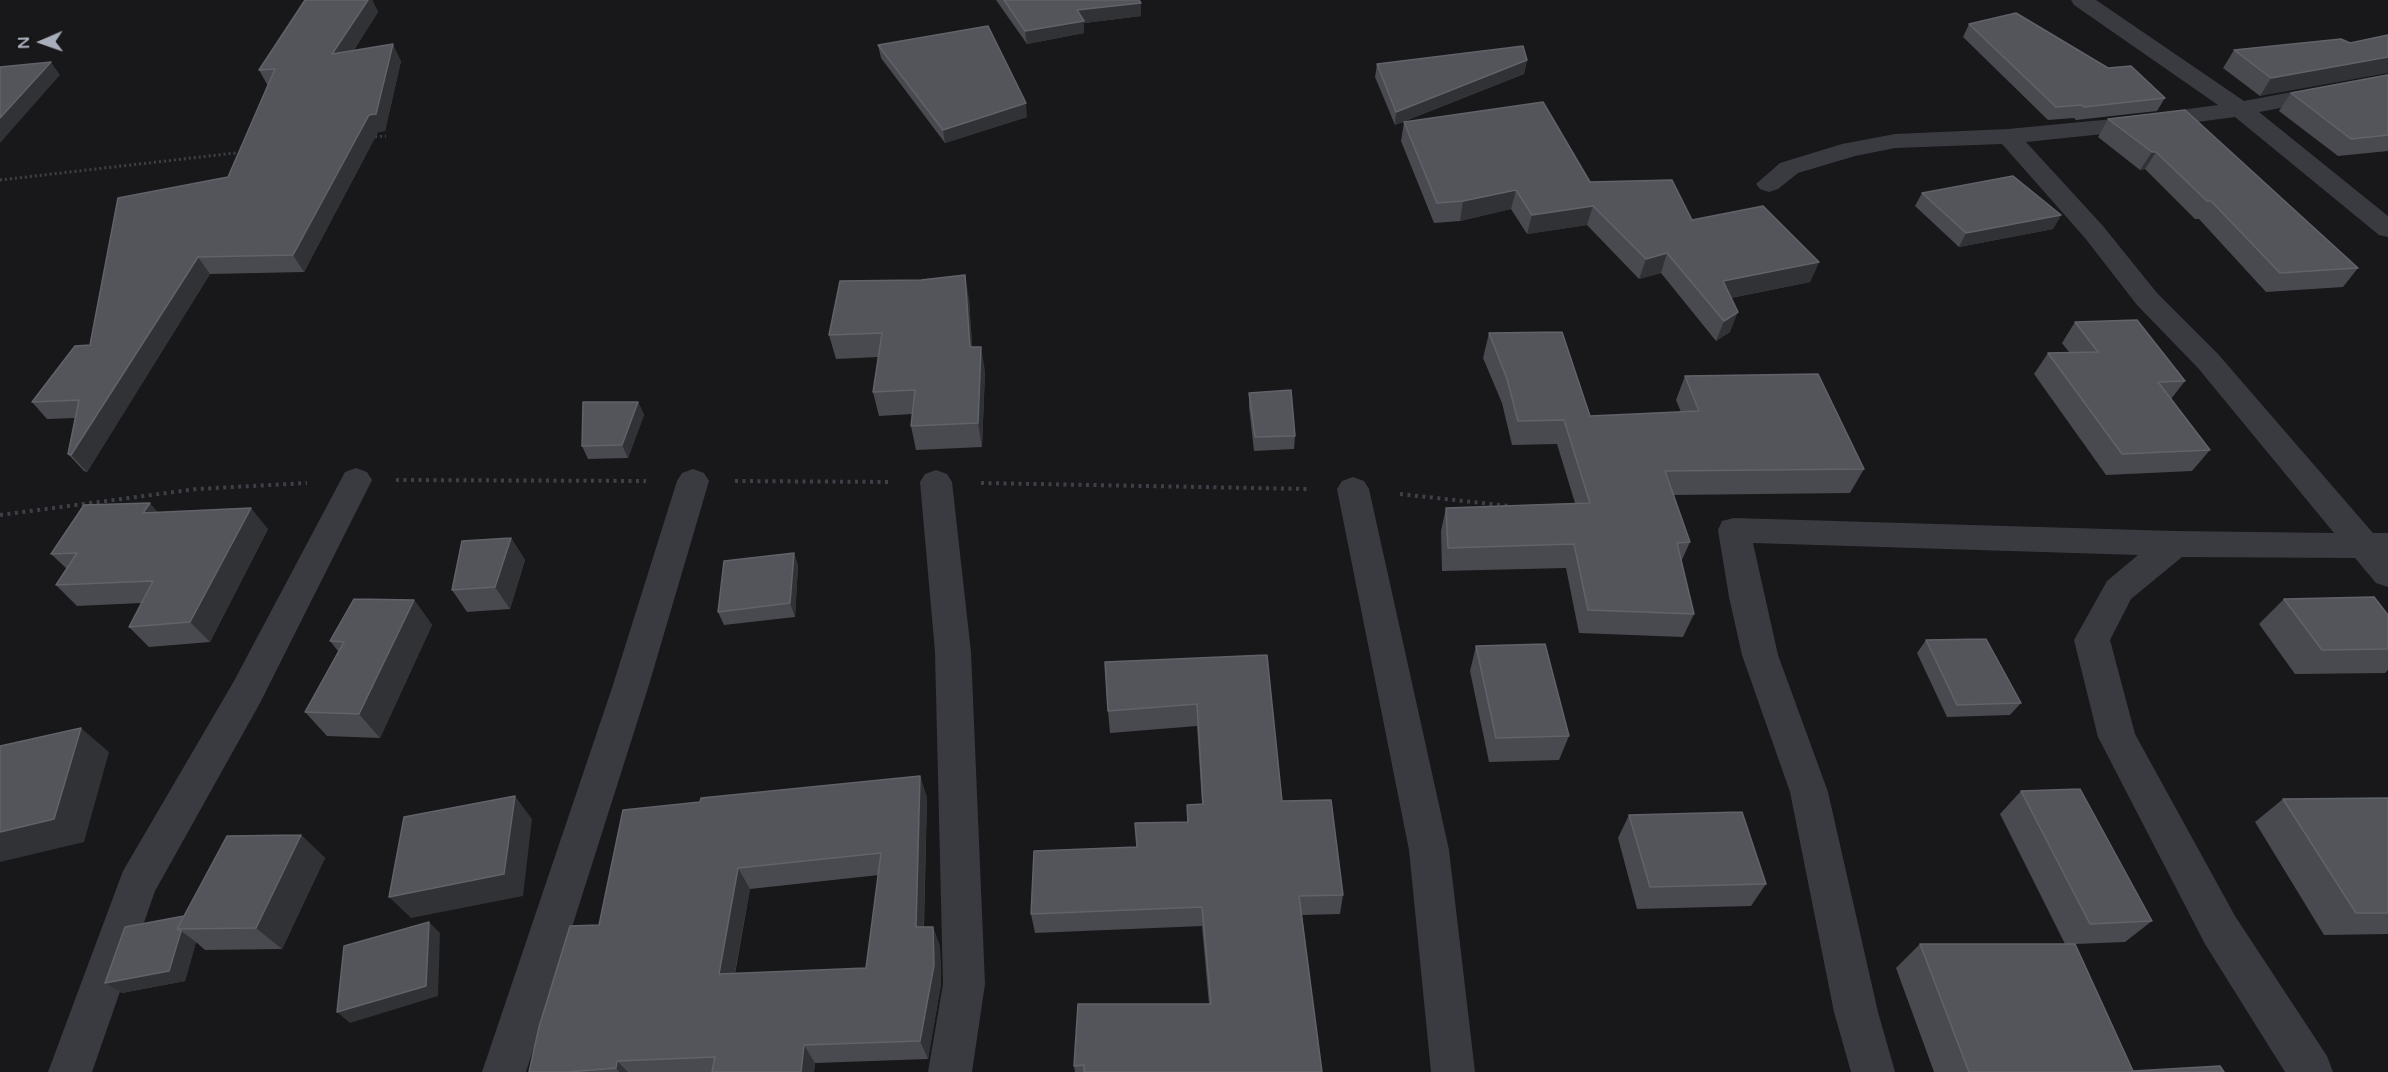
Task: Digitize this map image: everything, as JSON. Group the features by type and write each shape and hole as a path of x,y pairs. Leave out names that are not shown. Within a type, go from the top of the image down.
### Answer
{"street":[{"path":"2082,0 2240,109 2388,230"},
{"path":"1769,184 1789,168 1851,149 1895,141 2008,136 2113,126 2240,109 2388,81"},
{"path":"2008,136 2094,232 2147,299 2208,362 2376,546 2388,574"},
{"path":"70,1072 137,884 247,692 356,480"},
{"path":"504,1072 630,688 693,481"},
{"path":"936,482 954,652 964,984 950,1072"},
{"path":"1353,489 1429,850 1453,1072"},
{"path":"1873,1072 1856,1012 1809,792 1760,655 1746,597 1734,530 2175,544 2376,546"},
{"path":"2175,544 2120,590 2092,640 2094,651 2117,737 2220,930 2311,1072"}],"path":[{"path":"362,138 386,136"},
{"path":"0,180 245,152"},
{"path":"0,515 197,489 356,480 936,482 1353,489 1520,507"}],"building":[{"path":"305,0 368,0 332,54 393,44 376,114 369,115 293,255 198,257 71,455 68,454 79,400 32,402 75,346 90,345 118,198 228,177 275,69 259,70"},
{"path":"1004,0 1139,0 1141,3 1077,10 1084,21 1025,31"},
{"path":"2016,13 2108,68 2131,66 2165,98 2084,107 2081,105 2056,107 1969,24"},
{"path":"988,26 1026,103 943,130 878,45"},
{"path":"2388,35 2388,57 2271,78 2234,50 2341,39 2350,43"},
{"path":"1523,46 1527,60 1396,112 1377,64"},
{"path":"51,62 0,118 0,67"},
{"path":"2388,75 2388,135 2351,139 2291,93"},
{"path":"1543,102 1590,182 1672,180 1692,220 1763,206 1819,262 1723,281 1738,312 1724,321 1667,253 1646,259 1593,206 1532,215 1516,190 1463,201 1437,203 1404,122"},
{"path":"2185,110 2358,268 2280,273 2211,201 2207,201 2156,152 2152,152 2108,119"},
{"path":"2013,176 2061,215 1966,233 1922,193"},
{"path":"965,275 970,347 981,347 978,423 911,426 915,390 873,392 882,333 829,335 840,281 921,280"},
{"path":"2137,320 2185,381 2158,382 2210,450 2122,454 2048,353 2098,352 2075,322"},
{"path":"1562,332 1590,416 1699,411 1685,376 1818,374 1864,469 1665,471 1690,542 1677,543 1694,614 1588,610 1574,544 1448,548 1446,508 1590,503 1564,420 1518,421 1507,379 1489,333"},
{"path":"1291,390 1295,436 1255,437 1249,393"},
{"path":"583,402 638,402 622,445 582,446"},
{"path":"150,503 143,513 251,508 190,622 129,627 153,581 56,585 77,553 51,554 84,505"},
{"path":"511,538 495,587 452,590 462,541"},
{"path":"794,553 790,603 718,612 724,561"},
{"path":"2374,597 2388,615 2388,649 2322,650 2284,599"},
{"path":"354,599 414,600 359,714 305,712 344,642 330,641"},
{"path":"1986,639 2021,703 1957,705 1926,640"},
{"path":"1545,644 1569,736 1496,738 1476,646"},
{"path":"1267,655 1282,801 1331,800 1343,895 1299,896 1322,1072 1084,1072 1084,1065 1074,1066 1078,1004 1211,1004 1202,907 1031,914 1034,851 1137,847 1135,823 1188,822 1187,805 1203,804 1197,704 1108,711 1105,662"},
{"path":"81,728 54,819 0,832 0,746"},
{"path":"920,776 916,927 933,927 934,965 920,1041 804,1045 801,1072 712,1072 715,1057 617,1061 616,1068 529,1072 539,1027 570,926 599,925 623,810 700,802 701,798","holes":["881,853 866,968 719,974 738,868"]},
{"path":"2080,789 2152,921 2090,924 2021,791"},
{"path":"515,796 504,874 389,897 404,817"},
{"path":"2388,798 2388,913 2356,913 2283,799"},
{"path":"1742,812 1766,884 1650,887 1629,815"},
{"path":"301,835 256,928 177,929 227,836"},
{"path":"184,916 177,929 181,931 169,971 105,983 125,927"},
{"path":"429,922 426,986 337,1012 344,946"},
{"path":"1920,944 2075,944 2133,1071 2220,1066 2224,1072 1969,1072"}]}
